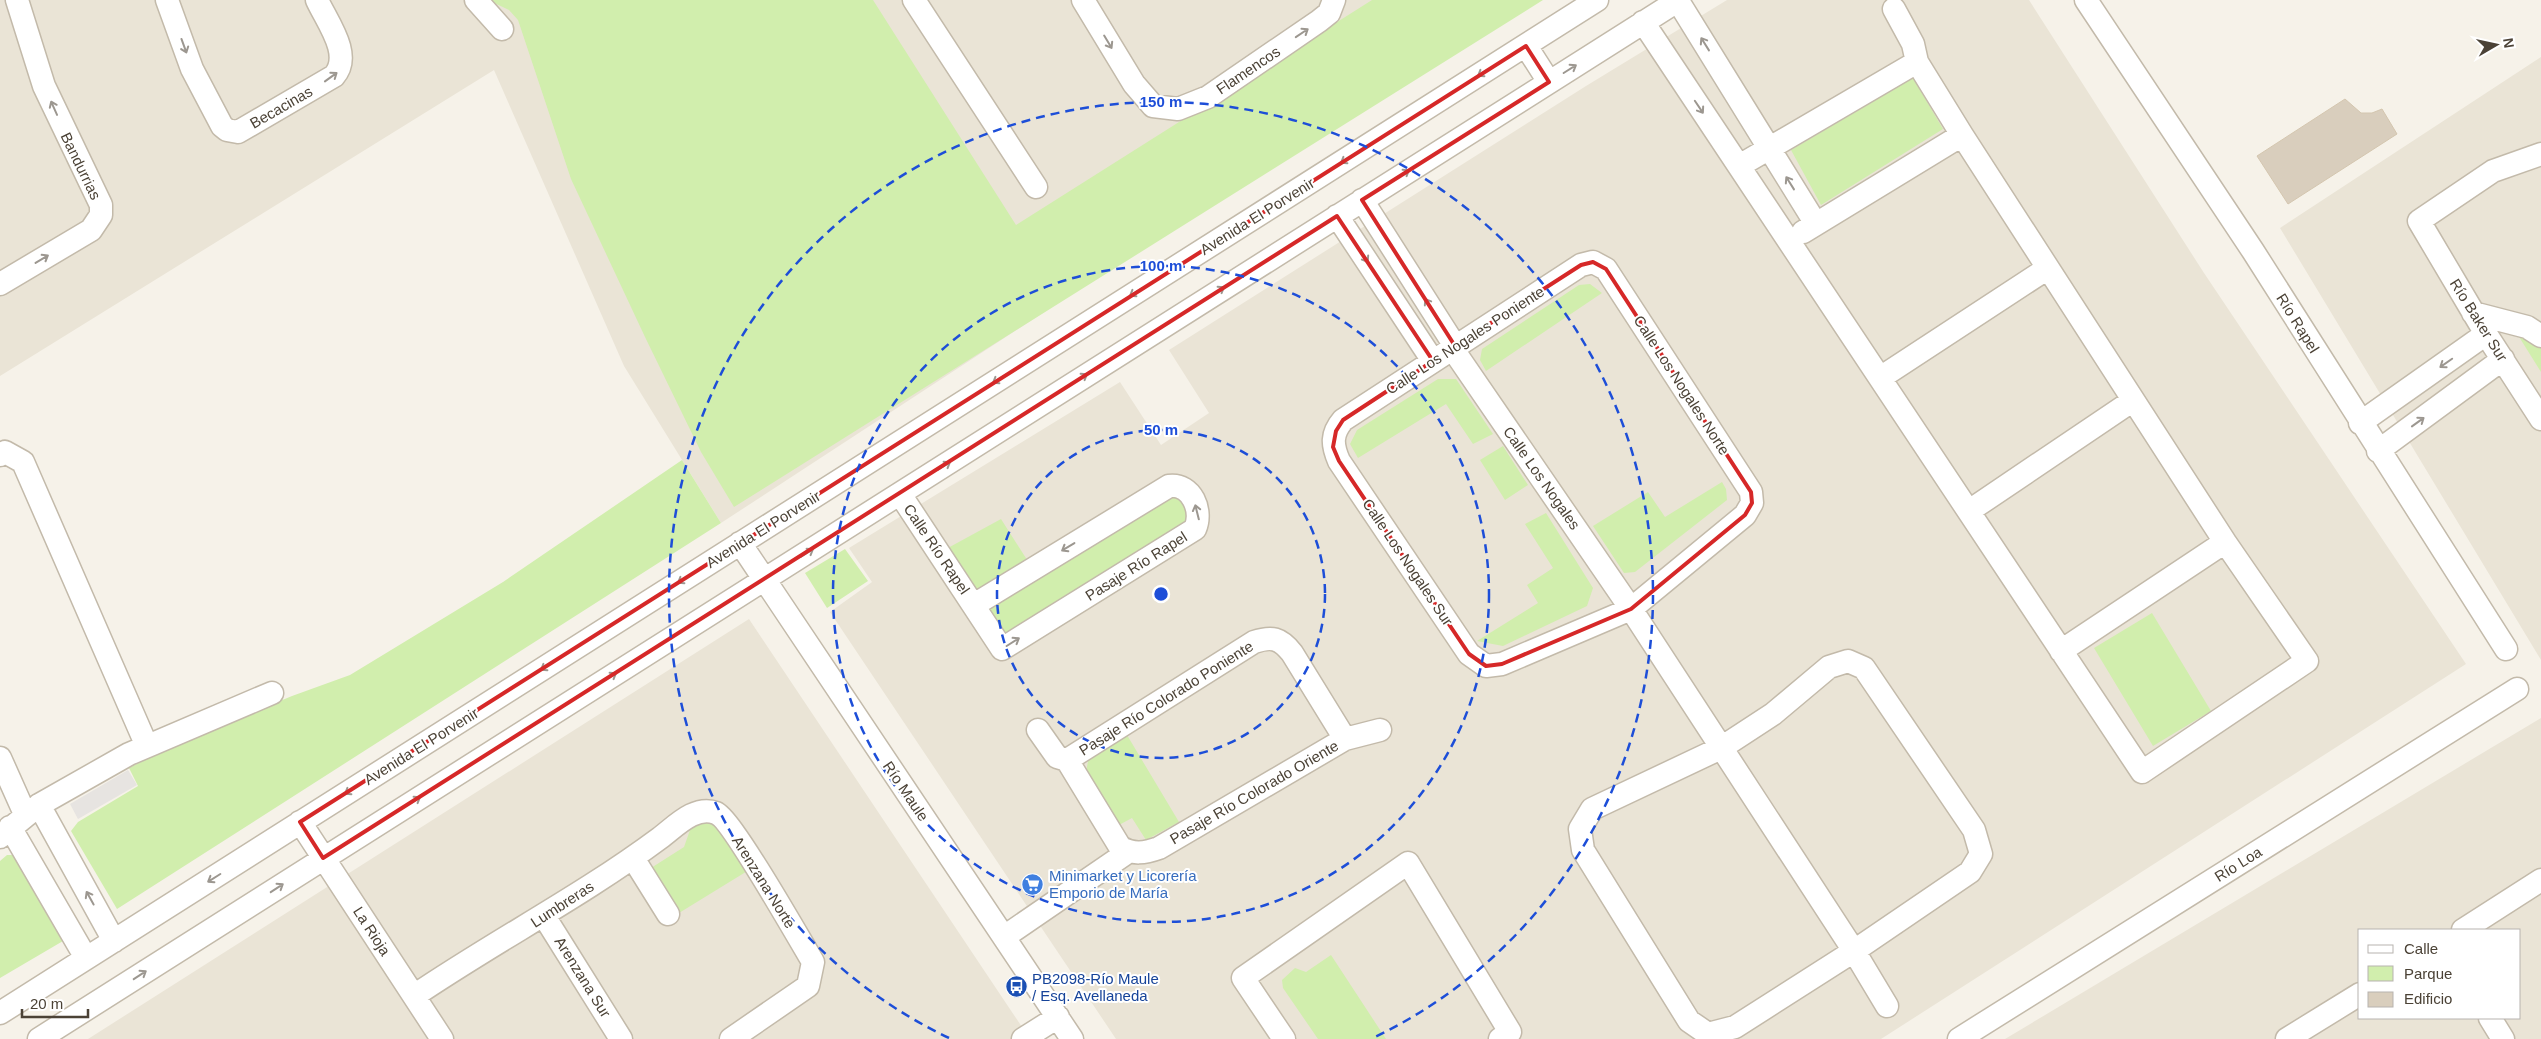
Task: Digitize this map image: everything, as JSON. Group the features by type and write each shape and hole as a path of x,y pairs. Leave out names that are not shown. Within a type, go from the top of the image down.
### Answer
{"street":[{"name":"Bandurrias","path":"0,284 91,230 101,215 101,205 44,86 16,0"},
{"name":"Becacinas","path":"167,0 192,69 222,126 227,130 238,132 334,76 340,69 342,52 317,0"},
{"path":"476,0 502,30"},
{"path":"914,0 1036,186"},
{"name":"Flamencos","path":"1083,0 1134,84 1153,106 1178,109 1208,97 1319,21 1329,13 1334,0"},
{"name":"Avenida El Porvenir","path":"0,1013 1597,0"},
{"path":"39,1039 1679,0 1816,224"},
{"name":"Río Rapel","path":"2086,0 2253,251 2360,423 2506,649"},
{"path":"1644,22 2142,772 2307,661 2225,542 1962,135 1917,62 1913,44 1894,9"},
{"path":"1526,46 1549,82"},
{"path":"1739,166 1917,62"},
{"path":"1789,240 1962,135"},
{"name":"Río Baker Sur","path":"2541,154 2493,172 2419,221 2486,334 2541,419"},
{"name":"Calle Los Nogales","path":"1362,200 1453,347 1631,609 1854,951 1887,1006"},
{"path":"1337,216 1433,361"},
{"name":"Calle Los Nogales Poniente","path":"1333,437 1343,420 1581,265 1593,262 1606,269"},
{"path":"1880,378 2048,268"},
{"name":"Calle Los Nogales Norte","path":"1606,269 1751,492 1752,503 1745,514 1631,609"},
{"path":"2474,313 2526,327 2541,336"},
{"path":"2360,423 2486,334"},
{"path":"2378,451 2503,360"},
{"path":"1969,511 2132,400"},
{"name":"Calle Los Nogales Sur","path":"1333,437 1333,447 1339,461 1469,654 1486,666 1502,664 1631,609"},
{"path":"0,455 5,452 23,462 146,744"},
{"name":"Pasaje Río Rapel","path":"1179,485 1187,490 1198,509 1200,519 1195,529 1002,649 974,605 1169,486 1179,485"},
{"name":"Calle Río Rapel","path":"900,494 974,605"},
{"path":"2061,651 2225,542"},
{"name":"Río Maule","path":"740,543 766,579 1072,1039"},
{"name":"Pasaje Río Colorado Poniente","path":"1067,760 1254,642 1266,638 1276,638 1284,643 1292,653 1345,739"},
{"path":"1848,661 1864,668 1974,830 1981,854 1970,872 1854,951 1735,1026 1708,1034 1689,1021 1583,850 1580,829 1592,809 1721,748 1773,714 1829,667 1848,661"},
{"name":"Río Loa","path":"1959,1039 2517,688"},
{"path":"19,821 146,744 272,693"},
{"path":"1004,937 1128,852 1114,839 1067,760 1057,757 1038,730"},
{"name":"Pasaje Río Colorado Oriente","path":"1128,852 1148,852 1159,848 1345,739 1380,730"},
{"path":"0,758 19,821 44,884 86,958"},
{"name":"Lumbreras","path":"414,996 544,916 633,858 694,813 707,810"},
{"name":"Arenzana Norte","path":"707,810 718,814 736,836 813,962 808,986 731,1039"},
{"path":"19,821 73,866 114,941"},
{"name":"La Rioja","path":"300,822 442,1039"},
{"path":"633,858 668,914"},
{"path":"1284,1039 1243,978 1408,863 1510,1032 1500,1039"},
{"path":"44,884 73,866"},
{"path":"2464,929 2541,880"},
{"name":"Arenzana Sur","path":"544,916 621,1039"},
{"path":"2286,1039 2312,1032 2358,996"},
{"path":"1023,1039 1058,1017"},
{"path":"2491,1019 2503,1039"}],"highlighted area":[{"path":"1526,46 1549,82 1362,200 1455,346 1581,265 1593,262 1606,269 1751,492 1752,503 1745,515 1631,609 1502,664 1486,666 1469,654 1339,461 1333,447 1336,431 1343,420 1433,361 1337,216 323,858 300,822"}],"shaded area":[{"path":"0,0 1522,0 721,523 624,366 494,70 0,376"},
{"path":"1727,0 2029,0 2204,273 2466,664 1881,1039 1116,1039 830,612 872,582 849,548 1120,382 1161,445 1209,413 1169,350 1586,86"},
{"path":"2541,57 2541,660 2280,228"},
{"path":"749,619 1030,1039 88,1039"},
{"path":"2541,718 2541,1039 2005,1039"},
{"path":"128,770 137,785 78,819 70,804"}],"green space":[{"path":"488,0 873,0 1016,225 1372,0 1543,0 734,507 701,452 571,179 518,20 509,10"},
{"path":"1913,78 1943,129 1821,205 1791,150"},
{"path":"1590,284 1602,293 1486,371 1480,360 1482,349 1579,285"},
{"path":"2516,332 2541,343 2541,372"},
{"path":"1438,379 1456,379 1493,434 1473,444 1446,404 1358,458 1350,444 1357,430"},
{"path":"1503,446 1528,485 1505,500 1480,460"},
{"path":"682,460 721,523 117,909 71,831 78,822 138,786 129,768 172,746 292,696 350,675 503,582"},
{"path":"1722,482 1726,489 1727,500 1635,572 1624,573 1593,526 1648,492 1665,517"},
{"path":"1170,496 1183,500 1192,518 1022,633 995,631 946,549 1001,519 1038,577"},
{"path":"1546,513 1593,588 1587,606 1503,646 1477,641 1538,603 1527,585 1553,568 1525,524"},
{"path":"845,549 868,581 827,608 805,573"},
{"path":"2152,613 2211,711 2153,746 2094,648"},
{"path":"1127,735 1179,822 1146,840 1132,818 1119,825 1086,772 1089,756"},
{"path":"701,822 721,825 749,870 679,913 651,868 684,847 690,830"},
{"path":"7,855 13,855 63,941 0,978 0,861"},
{"path":"1331,955 1386,1039 1318,1039 1283,988 1282,980 1295,968 1306,972"}],"building":[{"path":"2345,99 2361,113 2372,113 2382,109 2397,134 2288,204 2257,156"}],"place":[{"name":"Minimarket y Licorería Emporio de María","path":"1033,884"},
{"name":"PB2098-Río Maule / Esq. Avellaneda","path":"1016,987"}]}
